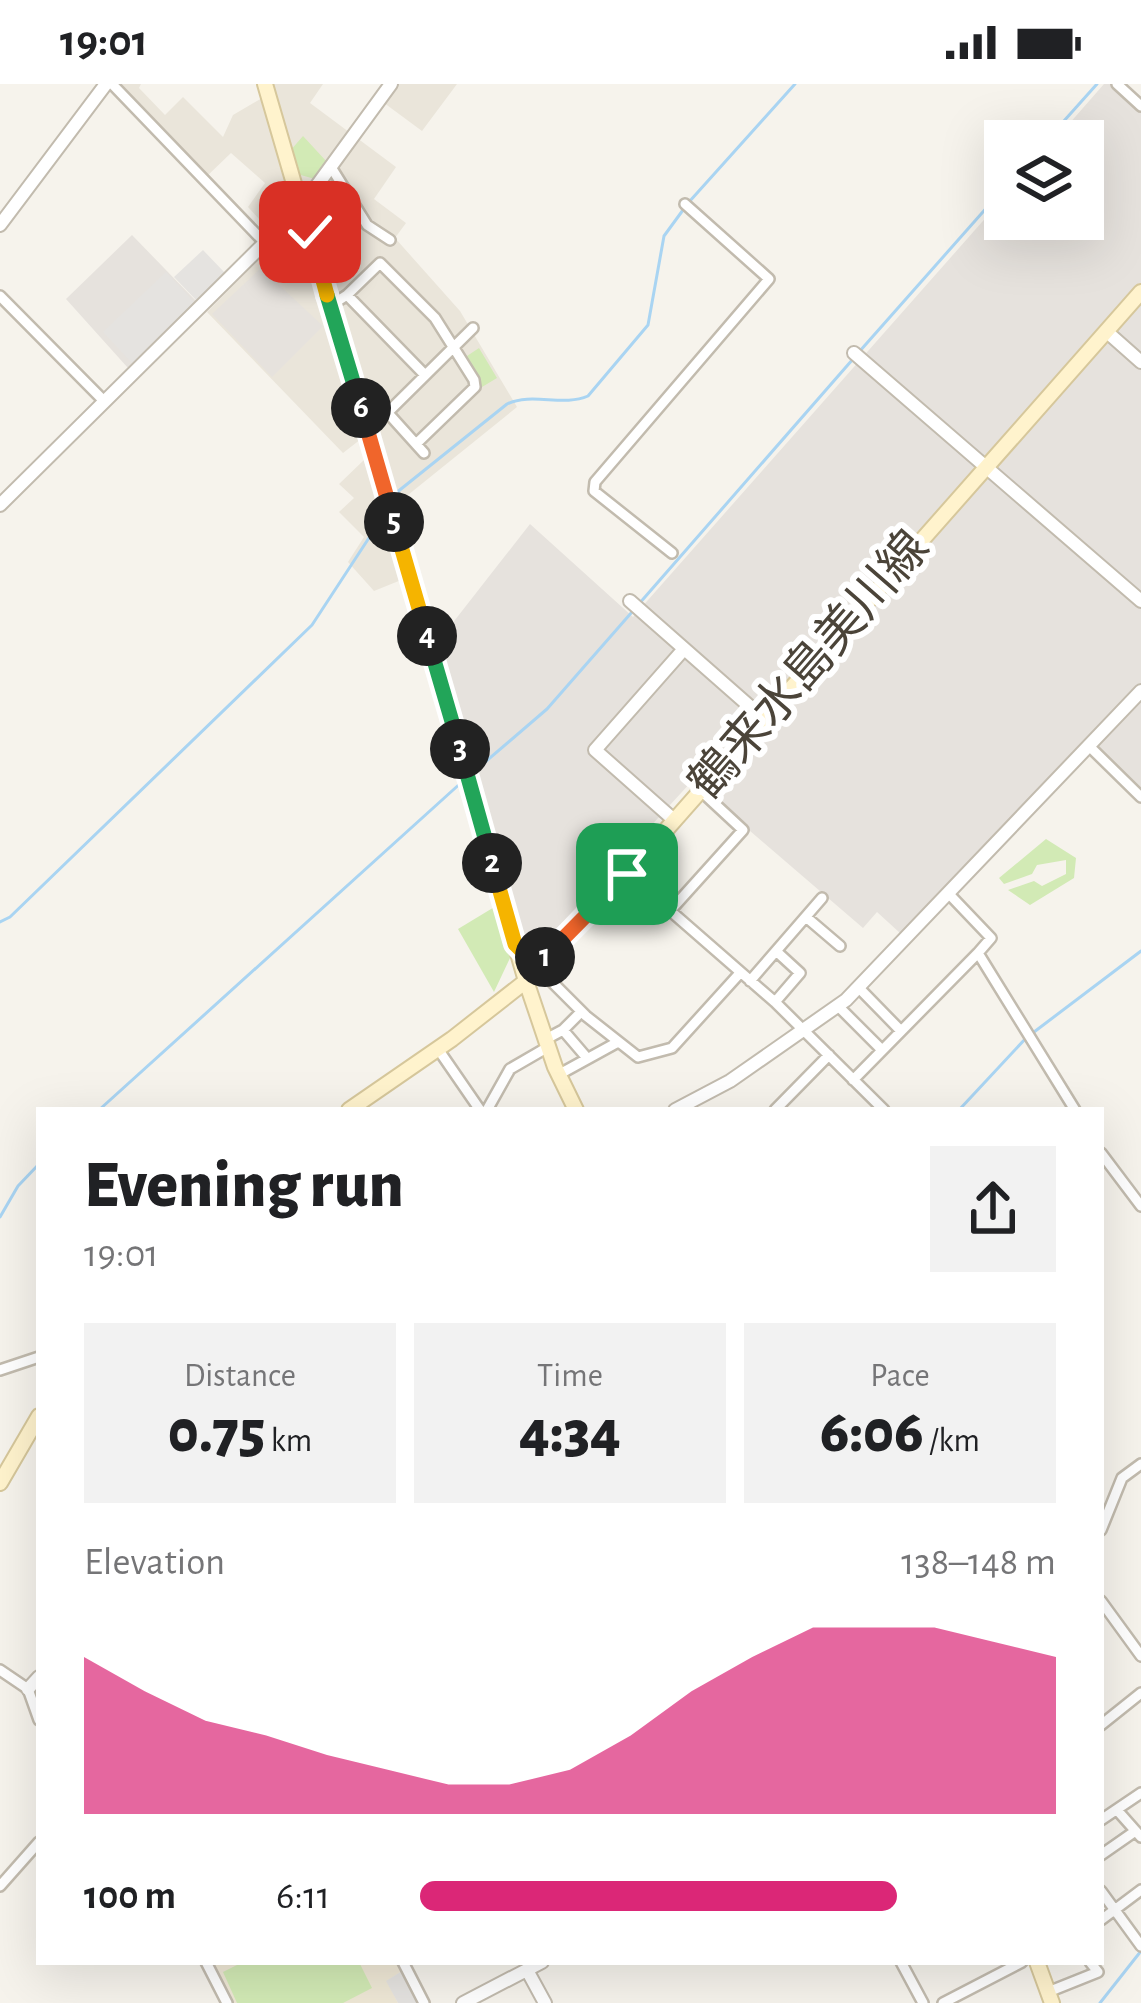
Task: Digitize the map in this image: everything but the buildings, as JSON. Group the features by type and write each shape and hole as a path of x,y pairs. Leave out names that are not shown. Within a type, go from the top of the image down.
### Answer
{"main road":[{"path":"265,84 526,981 558,1075 574,1107"},
{"name":"鶴来水島美川線","path":"353,1107 526,981 627,874 1141,292"},
{"path":"515,944 527,956 544,962"},
{"path":"504,998 534,1004"},
{"path":"0,1483 36,1421"},
{"path":"1038,1965 1050,1998"}],"street":[{"path":"0,225 109,84 265,243"},
{"path":"0,506 302,206 391,84"},
{"path":"1117,84 1141,106"},
{"path":"331,167 367,225 390,241"},
{"path":"672,553 594,491 595,482 769,279 687,206"},
{"path":"330,306 380,263 435,318 476,387 420,449 386,412"},
{"path":"347,295 425,375"},
{"path":"0,296 104,401"},
{"path":"366,427 473,328"},
{"path":"1106,331 1141,362"},
{"path":"857,356 1141,601"},
{"path":"634,605 764,719"},
{"path":"674,820 595,750 684,649"},
{"path":"681,1107 730,1082 838,1006 1141,691"},
{"path":"1089,746 1141,797"},
{"path":"670,911 743,830 700,791"},
{"path":"627,874 775,1002 881,1107"},
{"path":"854,1080 991,938 949,894"},
{"path":"544,962 581,1012 638,1057 672,1048 776,951 822,898"},
{"path":"806,916 840,946"},
{"path":"775,1002 800,974 776,951"},
{"path":"978,953 1073,1107"},
{"path":"858,987 901,1030"},
{"path":"838,1006 882,1050"},
{"path":"485,1107 510,1069 581,1012"},
{"path":"563,1030 587,1058"},
{"path":"558,1075 617,1042"},
{"path":"438,1049 481,1107"},
{"path":"778,1107 829,1055"},
{"path":"1104,1157 1141,1206"},
{"path":"0,1370 36,1358"},
{"path":"1104,1523 1122,1478 1141,1464"},
{"path":"1104,1605 1141,1656"},
{"path":"0,1670 28,1689 36,1712"},
{"path":"28,1689 36,1680"},
{"path":"1104,1723 1141,1694"},
{"path":"1104,1818 1141,1792"},
{"path":"1104,1853 1137,1834 1117,1810"},
{"path":"0,1886 36,1845"},
{"path":"1104,1917 1141,1890"},
{"path":"1104,1895 1141,1946"},
{"path":"208,1965 227,2003"},
{"path":"405,1965 424,2003"},
{"path":"903,1965 922,2003"},
{"path":"943,2003 1016,1965"},
{"path":"1050,1998 1098,1972 1092,1965"},
{"path":"463,2003 525,1966 545,2003"}],"shaded area":[{"path":"116,84 141,84 139,88 165,115 183,97 223,137 233,115 262,98 258,84 323,84 310,103 396,167 374,199 406,223 395,238 460,311 517,407 398,503 416,574 374,591 348,562 364,537 339,512 354,498 339,484 365,459 361,439 343,453 207,312 278,240 248,207 265,183 231,153 206,177"},
{"path":"386,84 457,84 422,131 376,97"},
{"path":"1104,84 1112,84 1141,109 1141,802 1084,748 900,933 877,912 863,928 692,781 537,950 519,930 501,880 437,643 530,524 633,617 984,220 984,240 1104,240 1104,120 1072,120"},
{"path":"132,235 197,302 128,368 66,299"},
{"path":"203,250 225,273 196,300 174,277"},
{"path":"261,268 323,326 272,377 212,314"},
{"path":"166,272 194,302 132,363 103,332"},
{"path":"214,1965 399,1965 402,1971 387,1981 398,2003 228,2003"},
{"path":"402,1971 419,2003 398,2003 386,1981"}],"green space":[{"path":"303,136 327,162 315,179 297,174 290,151"},
{"path":"479,348 497,378 482,387 464,358"},
{"path":"1046,839 1076,858 1074,878 1030,905 1008,890 1034,881 1042,886 1066,874 1066,860 1037,865 1032,874 1004,884 999,878"},
{"path":"496,906 511,956 494,992 458,929"},
{"path":"237,1965 360,1965 372,1988 343,2003 237,2003 223,1972"}],"waterway":[{"path":"689,202 795,84"},
{"path":"1065,120 1097,84"},
{"path":"396,493 507,404 588,396 648,325 664,236 683,210"},
{"path":"859,352 984,211"},
{"path":"638,605 853,359"},
{"path":"0,922 312,625 382,518"},
{"path":"470,775 547,709 632,612"},
{"path":"102,1107 463,781"},
{"path":"1034,1032 1141,951"},
{"path":"962,1107 1027,1037"},
{"path":"0,1217 36,1167"},
{"path":"1104,1847 1126,1831"},
{"path":"1100,2003 1141,1951"}],"route":[{"path":"310,232 515,944 527,956 549,957 627,874"}]}
